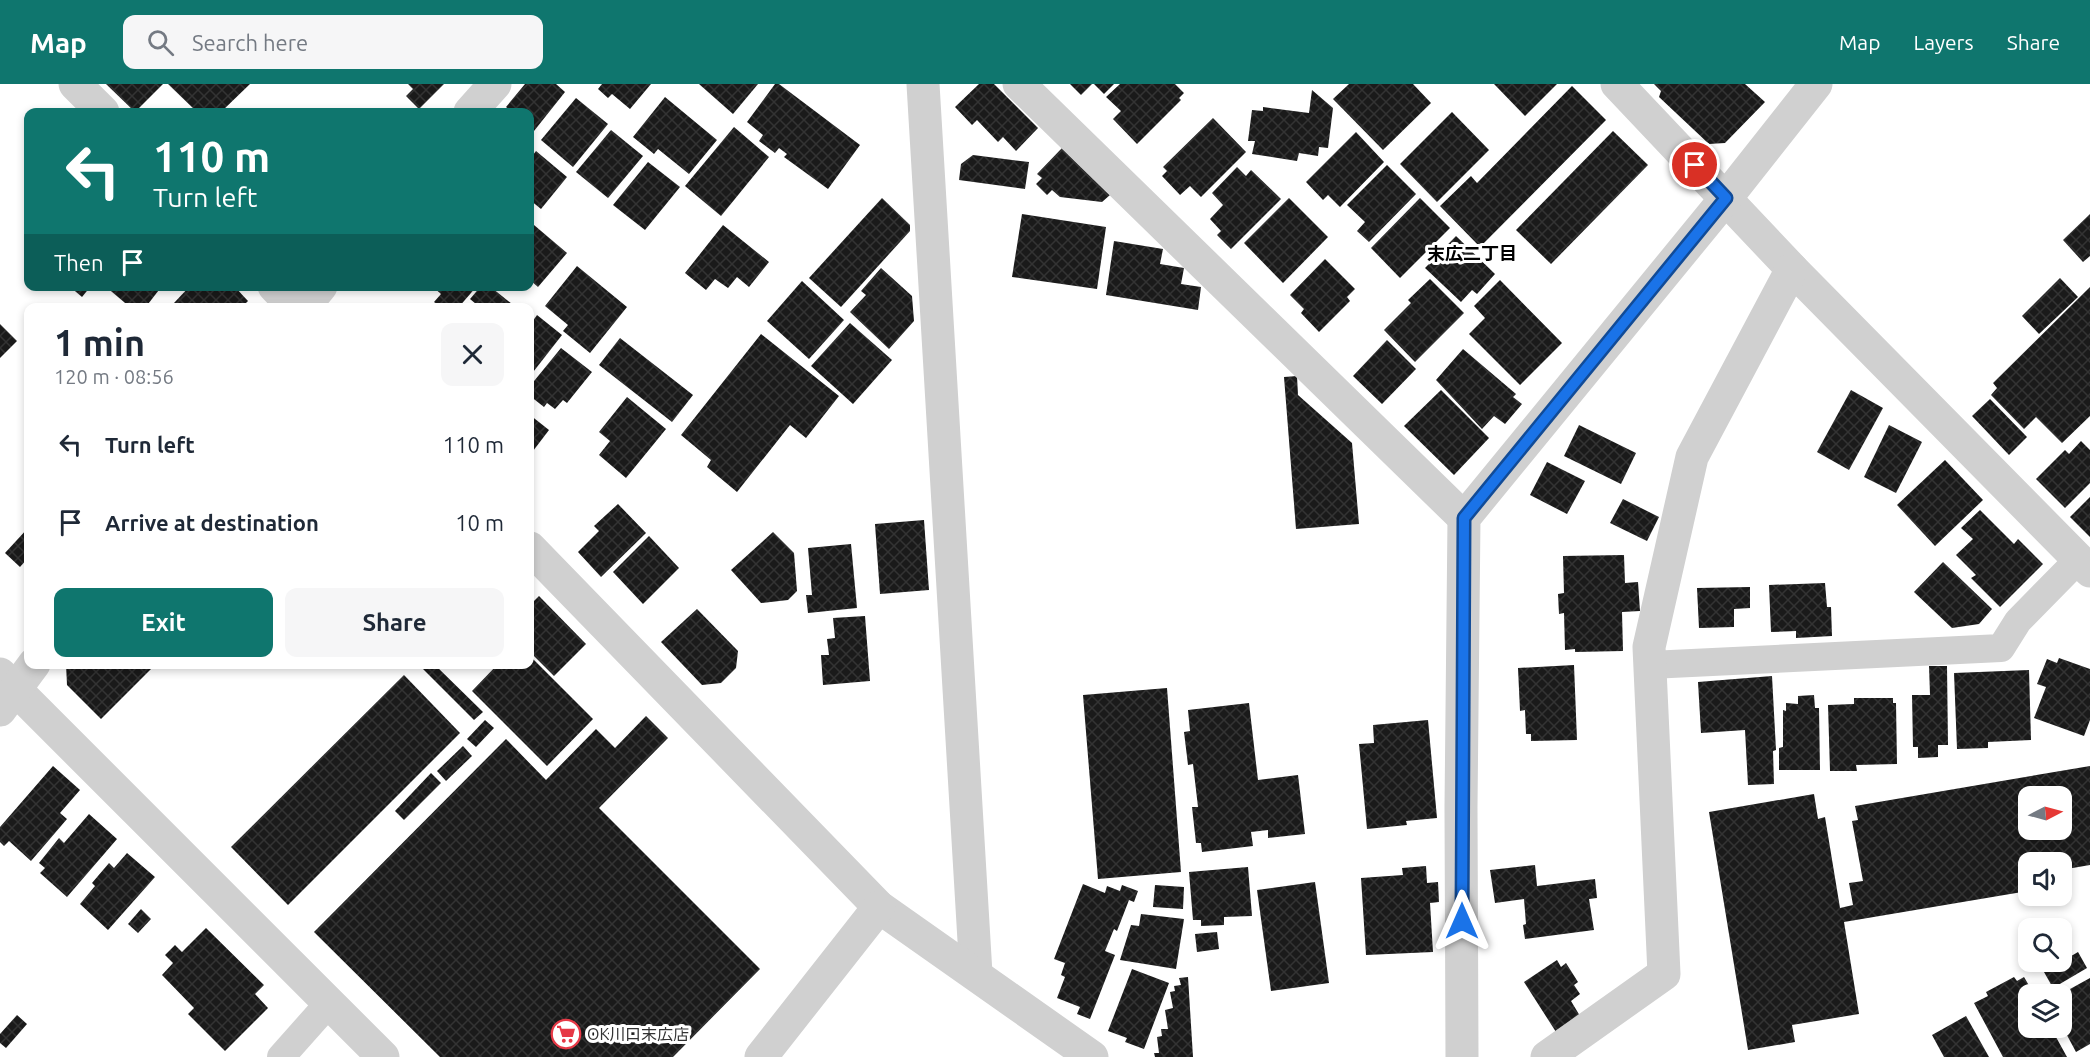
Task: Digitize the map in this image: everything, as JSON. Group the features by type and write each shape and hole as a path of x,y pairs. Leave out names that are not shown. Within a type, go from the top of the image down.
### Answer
{"street":[{"path":"75,84 99,108"},
{"path":"474,108 495,84"},
{"path":"923,84 976,974"},
{"path":"1019,84 1464,518"},
{"path":"1617,84 1792,268 2084,565"},
{"path":"1462,1057 1461,807 1464,518 1726,198 1816,84"},
{"path":"1547,1057 1664,974 1649,647 1692,457 1792,268"},
{"path":"279,291 290,303"},
{"path":"307,303 317,291"},
{"path":"534,552 879,907 1092,1057"},
{"path":"13,684 383,1057"},
{"path":"760,1057 879,907"}],"lane":[{"path":"1650,665 2001,648 2018,621 2084,565"},
{"path":"281,1057 329,1003"}],"building":[{"path":"106,84 163,84 139,108 131,108"},
{"path":"168,84 250,84 225,108 193,108"},
{"path":"408,84 444,84 420,108 406,96 413,89"},
{"path":"525,84 556,84 565,92 534,131 534,108 506,107"},
{"path":"602,84 651,84 630,109 612,94 608,98 598,89"},
{"path":"699,84 758,84 733,114"},
{"path":"775,84 779,84 860,145 828,189 784,157 787,154 779,148 775,153 759,141 763,135 747,122"},
{"path":"979,84 994,84 1038,128 1016,151 1003,137 998,142 977,120 972,125 955,107"},
{"path":"1070,84 1092,84 1081,95"},
{"path":"1094,84 1114,84 1104,94"},
{"path":"1120,84 1175,84 1184,93 1179,98 1181,100 1137,144 1113,119 1121,111 1106,97"},
{"path":"1349,84 1413,84 1431,103 1383,150 1333,99"},
{"path":"1494,84 1557,84 1525,116"},
{"path":"1654,84 1745,84 1765,102 1725,143 1709,144 1659,97 1661,91"},
{"path":"1572,86 1606,120 1480,247 1440,206 1471,176 1477,183"},
{"path":"1312,90 1333,108 1328,148 1319,147 1318,156 1299,153 1297,161 1252,154 1255,141 1248,141 1252,110 1263,111 1263,107 1309,113"},
{"path":"665,97 717,140 689,174 658,149 654,154 633,137"},
{"path":"576,98 608,124 573,167 541,140"},
{"path":"1452,112 1489,150 1437,202 1400,164"},
{"path":"1213,118 1246,152 1201,197 1190,186 1180,195 1162,176 1167,171 1163,167"},
{"path":"734,127 769,157 721,216 685,186"},
{"path":"611,130 643,156 608,198 576,172"},
{"path":"1613,131 1648,165 1551,264 1516,230"},
{"path":"1356,132 1384,162 1340,207 1328,195 1323,200 1306,182"},
{"path":"1062,148 1110,195 1102,202 1060,197 1052,190 1047,195 1036,184 1042,178 1037,174"},
{"path":"536,151 567,177 541,209 534,203 534,154"},
{"path":"973,155 1029,162 1025,189 959,180 961,164"},
{"path":"648,162 680,187 645,230 613,205"},
{"path":"1387,165 1416,194 1369,242 1357,231 1365,222 1347,205"},
{"path":"1237,167 1246,176 1251,170 1281,199 1231,249 1217,235 1221,231 1210,219 1223,205 1212,193"},
{"path":"882,198 910,225 910,231 841,307 809,278"},
{"path":"1289,198 1328,237 1283,283 1244,243"},
{"path":"1420,198 1450,228 1400,278 1371,248"},
{"path":"1022,214 1106,227 1097,289 1012,277"},
{"path":"2090,214 2090,256 2083,262 2063,240"},
{"path":"534,225 567,253 538,287 534,284"},
{"path":"723,225 769,262 749,287 737,277 728,288 715,279 706,290 685,273"},
{"path":"1456,236 1495,274 1477,294 1472,290 1461,302 1425,268"},
{"path":"1114,241 1163,249 1160,264 1184,268 1181,284 1201,287 1198,310 1106,295"},
{"path":"1325,259 1355,289 1347,297 1350,301 1319,332 1301,313 1304,309 1290,295"},
{"path":"577,266 627,307 590,353 563,331 568,325 545,306"},
{"path":"881,268 912,296 914,321 889,349 850,312 866,295 861,291"},
{"path":"2060,278 2078,297 2039,334 2022,316"},
{"path":"1430,279 1464,313 1415,362 1384,330 1411,303 1408,300"},
{"path":"1500,280 1562,343 1520,385 1469,334 1485,318 1474,306"},
{"path":"802,281 844,320 809,359 767,321"},
{"path":"2090,287 2090,416 2062,443 2036,417 2024,429 1991,395 1997,388 1993,383"},
{"path":"75,291 87,291 82,297"},
{"path":"111,291 158,291 149,303 125,303"},
{"path":"185,291 239,291 248,301 246,303 174,303"},
{"path":"438,291 473,291 462,303 435,303 441,294"},
{"path":"477,291 496,291 511,303 475,303 470,299"},
{"path":"537,315 562,335 534,371 534,319"},
{"path":"850,323 892,360 853,404 811,366"},
{"path":"0,324 17,341 0,358"},
{"path":"761,334 839,396 806,438 790,425 737,492 707,467 711,460 681,435"},
{"path":"620,338 693,395 672,422 599,365"},
{"path":"1387,340 1416,369 1382,404 1353,376"},
{"path":"561,348 592,372 567,403 563,400 555,409 547,403 544,407 534,399 534,381"},
{"path":"1463,349 1516,394 1513,397 1522,404 1505,424 1494,416 1482,429 1436,380"},
{"path":"1297,376 1298,395 1352,443 1359,524 1296,529 1284,377"},
{"path":"1441,390 1489,438 1454,475 1404,426"},
{"path":"1851,390 1883,408 1849,470 1817,452"},
{"path":"627,397 666,429 626,478 599,455 610,441 599,432"},
{"path":"1990,399 2027,437 2009,455 1972,416"},
{"path":"534,418 549,430 534,450"},
{"path":"1579,425 1636,453 1621,484 1564,456"},
{"path":"1889,425 1922,442 1896,493 1864,477"},
{"path":"2081,441 2090,450 2090,483 2065,508 2036,479 2065,450 2069,454"},
{"path":"1945,460 1983,500 1935,546 1897,505"},
{"path":"1547,462 1585,481 1567,514 1530,495"},
{"path":"2090,497 2090,537 2070,517"},
{"path":"1623,499 1659,517 1647,541 1610,523"},
{"path":"618,504 646,533 601,577 578,552 599,531 594,526"},
{"path":"1980,510 2014,544 2018,539 2043,564 2000,607 1971,578 1976,575 1956,555 1973,539 1961,528"},
{"path":"924,520 929,590 880,594 875,524"},
{"path":"24,532 24,562 20,567 5,553"},
{"path":"773,532 794,553 797,591 788,600 761,603 731,570"},
{"path":"649,536 679,568 643,604 613,572"},
{"path":"851,544 857,608 808,613 806,595 812,595 808,548"},
{"path":"1624,555 1625,583 1638,582 1640,611 1622,612 1623,651 1575,652 1575,649 1565,650 1564,613 1559,614 1558,594 1564,593 1563,556"},
{"path":"1943,562 1992,609 1979,624 1952,628 1914,592"},
{"path":"1825,583 1827,607 1831,607 1832,636 1796,638 1796,631 1771,632 1769,585"},
{"path":"1750,587 1750,608 1734,609 1734,627 1699,628 1697,588"},
{"path":"539,596 586,644 554,676 534,656 534,601"},
{"path":"697,609 738,651 736,668 721,683 702,685 661,642"},
{"path":"865,616 870,681 823,685 821,655 829,655 827,639 835,638 833,618"},
{"path":"2059,658 2090,669 2090,720 2084,736 2034,718 2046,687 2037,684 2047,659 2057,663"},
{"path":"534,660 593,719 547,766 472,691 493,669 534,669"},
{"path":"1574,665 1577,740 1531,741 1531,734 1526,734 1525,710 1520,711 1518,668"},
{"path":"1929,666 1947,666 1948,745 1938,745 1938,757 1918,758 1918,747 1913,747 1912,695 1930,695"},
{"path":"66,669 151,669 101,719 67,685"},
{"path":"423,669 439,669 483,712 474,720"},
{"path":"2029,670 2031,740 1988,742 1988,748 1957,749 1954,673"},
{"path":"404,675 460,733 288,905 231,847"},
{"path":"1772,676 1776,750 1773,751 1774,784 1748,785 1745,730 1701,733 1698,682"},
{"path":"1167,688 1181,872 1098,879 1083,695"},
{"path":"1814,695 1815,708 1819,708 1820,770 1779,770 1779,748 1783,747 1783,710 1786,711 1786,703 1798,704 1798,696"},
{"path":"1854,698 1893,698 1893,703 1896,703 1897,764 1856,765 1857,771 1830,771 1828,705 1854,704"},
{"path":"1249,703 1258,780 1298,775 1305,834 1268,838 1268,830 1251,832 1253,846 1202,852 1201,843 1196,843 1192,807 1198,807 1193,764 1188,765 1184,732 1190,731 1188,710"},
{"path":"646,716 668,738 599,808 760,969 673,1057 440,1057 314,932 506,739 546,780 596,729 615,748"},
{"path":"485,720 494,728 476,747 467,739"},
{"path":"1428,720 1437,818 1406,821 1407,825 1367,829 1359,744 1374,743 1373,725"},
{"path":"463,746 472,756 446,781 437,771"},
{"path":"53,766 80,790 60,813 67,819 31,861 9,841 4,846 0,842 0,827"},
{"path":"2090,766 2090,865 2072,868 2072,852 2018,852 2018,893 1844,922 1859,1014 1792,1025 1795,1042 1748,1050 1709,812 1814,794 1818,819 1825,817 1840,908 1853,905 1849,883 1863,881 1852,821 1858,820 1855,806"},
{"path":"431,773 441,783 404,820 395,811"},
{"path":"89,814 117,839 67,897 40,873 45,868 39,863 59,838 64,843"},
{"path":"127,853 155,877 108,930 80,904 95,886 92,883 109,863 114,868"},
{"path":"1535,865 1537,886 1595,879 1597,898 1589,899 1594,930 1525,939 1524,899 1495,903 1490,870"},
{"path":"1426,866 1427,883 1438,882 1439,902 1430,903 1433,952 1366,955 1361,878 1403,875 1402,868"},
{"path":"1248,867 1252,916 1224,917 1224,925 1201,926 1201,920 1193,920 1189,872"},
{"path":"1315,882 1329,983 1271,991 1257,890"},
{"path":"1083,884 1105,893 1107,886 1120,891 1122,885 1138,891 1134,902 1129,900 1117,931 1114,929 1105,951 1115,955 1090,1019 1077,1014 1080,1007 1057,998 1065,977 1061,975 1065,963 1054,959"},
{"path":"1155,885 1184,887 1183,909 1153,907"},
{"path":"141,909 151,919 138,933 128,924"},
{"path":"1141,914 1184,919 1176,969 1120,960 1131,925 1139,926"},
{"path":"206,928 264,985 255,994 268,1008 225,1051 188,1014 194,1008 162,975 173,963 165,955 175,945 182,952"},
{"path":"1217,932 1219,949 1197,952 1195,934"},
{"path":"2078,952 2087,968 2060,984 2051,984 2044,972 2072,972 2072,956"},
{"path":"1557,960 1561,967 1566,963 1578,982 1574,985 1580,994 1571,1001 1580,1016 1556,1032 1524,982"},
{"path":"1132,969 1169,983 1144,1049 1125,1042 1127,1038 1108,1031"},
{"path":"1188,977 1193,1057 1155,1057 1154,1053 1159,1053 1157,1037 1162,1036 1161,1029 1168,1029 1165,1010 1173,1008 1170,992 1175,991 1174,986 1181,985 1179,978"},
{"path":"2014,977 2017,981 2024,977 2028,984 2018,984 2018,1038 2057,1038 2067,1057 2003,1057 1974,1003 1988,996 1986,992"},
{"path":"2090,978 2090,1044 2076,1052 2068,1038 2072,1038 2072,988"},
{"path":"17,1015 27,1024 6,1048 0,1043 0,1034"},
{"path":"1966,1016 1989,1057 1944,1057 1932,1035"}],"place":[{"name":"OK川口末広店","path":"566,1034"}],"district":[{"name":"末広二丁目","path":"1472,253"}],"route":[{"path":"1462,921 1464,518 1726,198 1695,165"}]}
